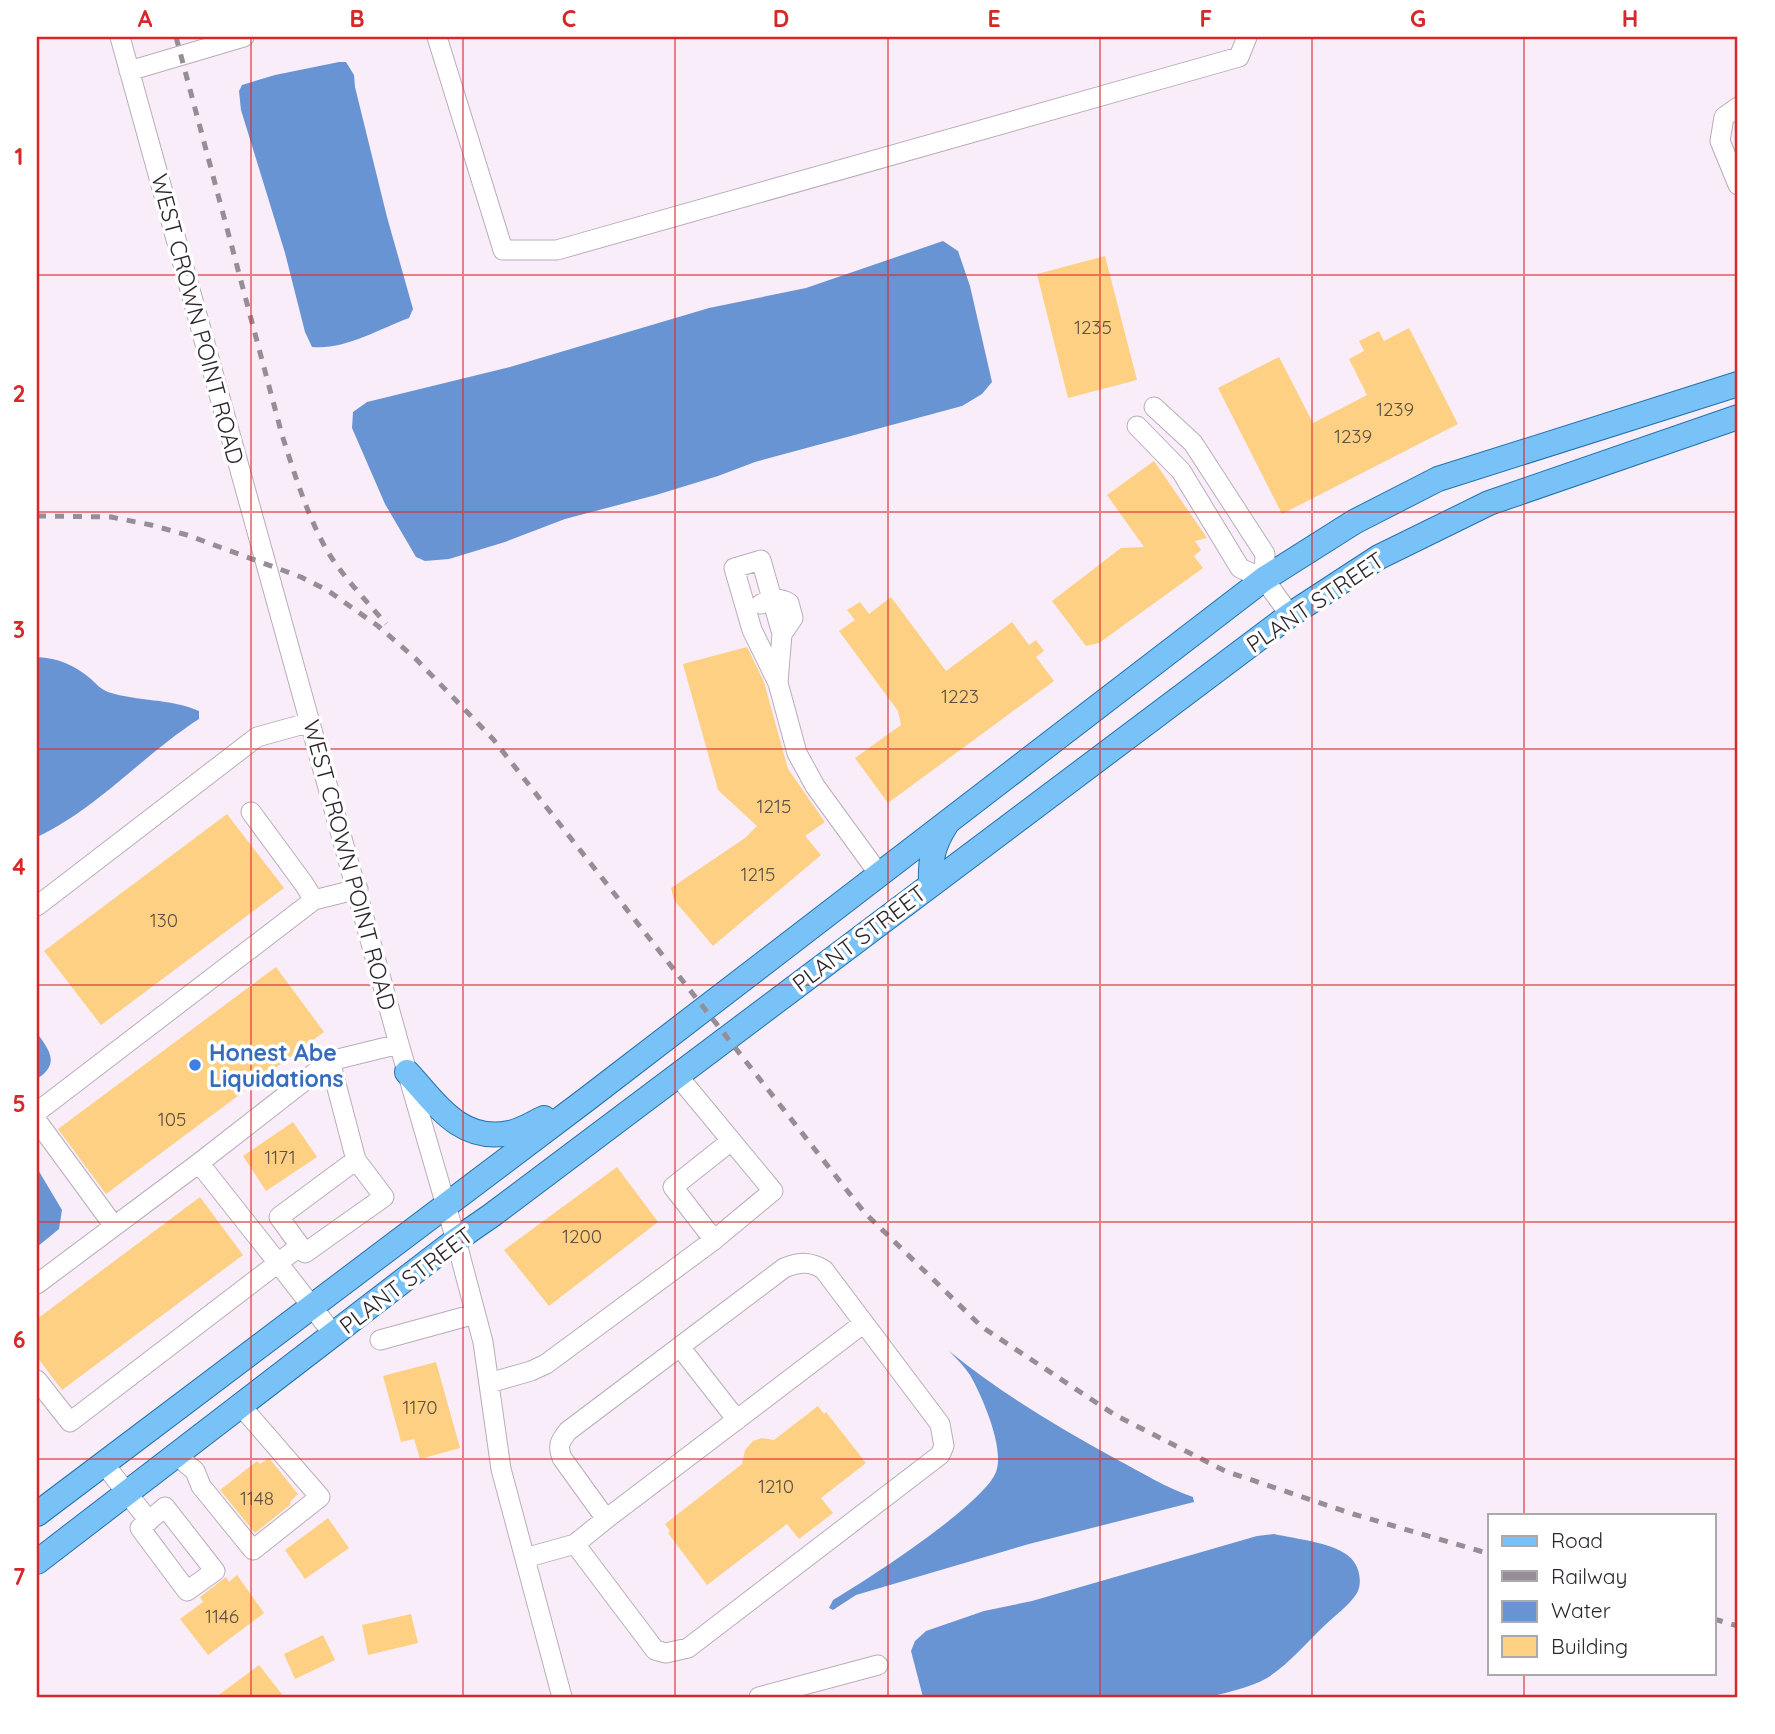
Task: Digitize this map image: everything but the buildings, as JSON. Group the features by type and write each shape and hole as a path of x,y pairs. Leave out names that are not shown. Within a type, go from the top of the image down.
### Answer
{"main road":[{"name":"PLANT STREET","path":"37,1514 587,1099 1264,579 1354,522 1438,479 1738,384"},
{"name":"PLANT STREET","path":"37,1562 456,1240 492,1216 1290,615 1380,556 1489,503 1738,417"},
{"path":"931,884 930,860 935,842 950,819"},
{"path":"865,933 885,900 886,888 879,874"},
{"path":"407,1072 450,1118 464,1129 491,1136 512,1133 587,1099"}],"street":[{"name":"WEST CROWN POINT ROAD","path":"120,37 399,1044 456,1240 489,1382 501,1469 562,1697"},
{"path":"129,71 244,37"},
{"path":"437,37 503,250 557,250 1239,57 1247,37"},
{"path":"1738,107 1724,117 1720,141 1738,185"},
{"path":"1154,407 1193,443 1265,554 1264,579"},
{"path":"1137,426 1181,471 1240,568 1264,579 1290,615"},
{"path":"1190,486 1211,473"},
{"path":"1217,530 1239,516"},
{"path":"778,683 782,634 761,560 734,568 752,630 778,683 797,753 815,786 879,874"},
{"path":"747,609 771,600"},
{"path":"37,906 257,737 310,722"},
{"path":"251,812 314,900"},
{"path":"37,1112 314,900 358,889"},
{"path":"37,1284 200,1163 330,1061 399,1044"},
{"path":"330,1061 356,1160 384,1197 305,1253 279,1217 356,1160"},
{"path":"489,1382 531,1371 545,1364 714,1240 773,1191 677,1075"},
{"path":"37,1121 114,1226"},
{"path":"714,1240 673,1187 731,1141"},
{"path":"200,1163 334,1335"},
{"path":"37,1380 70,1422 300,1246"},
{"path":"575,1544 655,1650 677,1652 688,1648 930,1464 940,1455 944,1446 940,1424 824,1270 808,1263 795,1264 784,1268 568,1431 560,1440 558,1449 562,1458 606,1519"},
{"path":"380,1339 475,1314"},
{"path":"525,1558 575,1544 864,1322"},
{"path":"680,1347 737,1420"},
{"path":"176,1455 195,1471 201,1486 253,1550 320,1497 241,1406"},
{"path":"104,1464 149,1521"},
{"path":"759,1697 878,1665"}],"water":[{"path":"346,62 354,75 387,217 413,309 409,318 362,338 337,345 312,347 305,332 285,253 241,110 239,91 242,85 275,75"},
{"path":"943,241 958,251 970,286 992,382 982,394 962,406 755,462 656,495 565,519 505,542 449,559 425,561 416,557 385,504 352,428 353,412 367,402 510,367 709,308 806,288"},
{"path":"37,657 72,666 108,692 176,704 199,711 199,719 80,812 37,837"},
{"path":"37,1033 49,1052 51,1063 37,1079"},
{"path":"37,1168 62,1210 59,1229 37,1247"},
{"path":"949,1351 1051,1422 1154,1480 1193,1497 1194,1502 1029,1544 856,1595 833,1610 829,1608 833,1600 948,1522 987,1486 996,1472 998,1462 995,1436 986,1409 970,1375"},
{"path":"1274,1534 1339,1550 1356,1565 1360,1577 1357,1593 1346,1607 1267,1678 1211,1697 923,1697 911,1651 915,1641 926,1631 984,1611 1032,1601 1257,1536"}],"railway":[{"path":"176,37 282,435 301,492 318,534 331,557 386,624"},
{"path":"37,516 111,517 187,535 301,577 327,590 378,626 416,659 493,739 864,1212 982,1327 1115,1415 1225,1471 1353,1514 1488,1553"},
{"path":"1716,1620 1738,1626"}],"place":[{"name":"Honest Abe Liquidations","path":"195,1065"}]}
